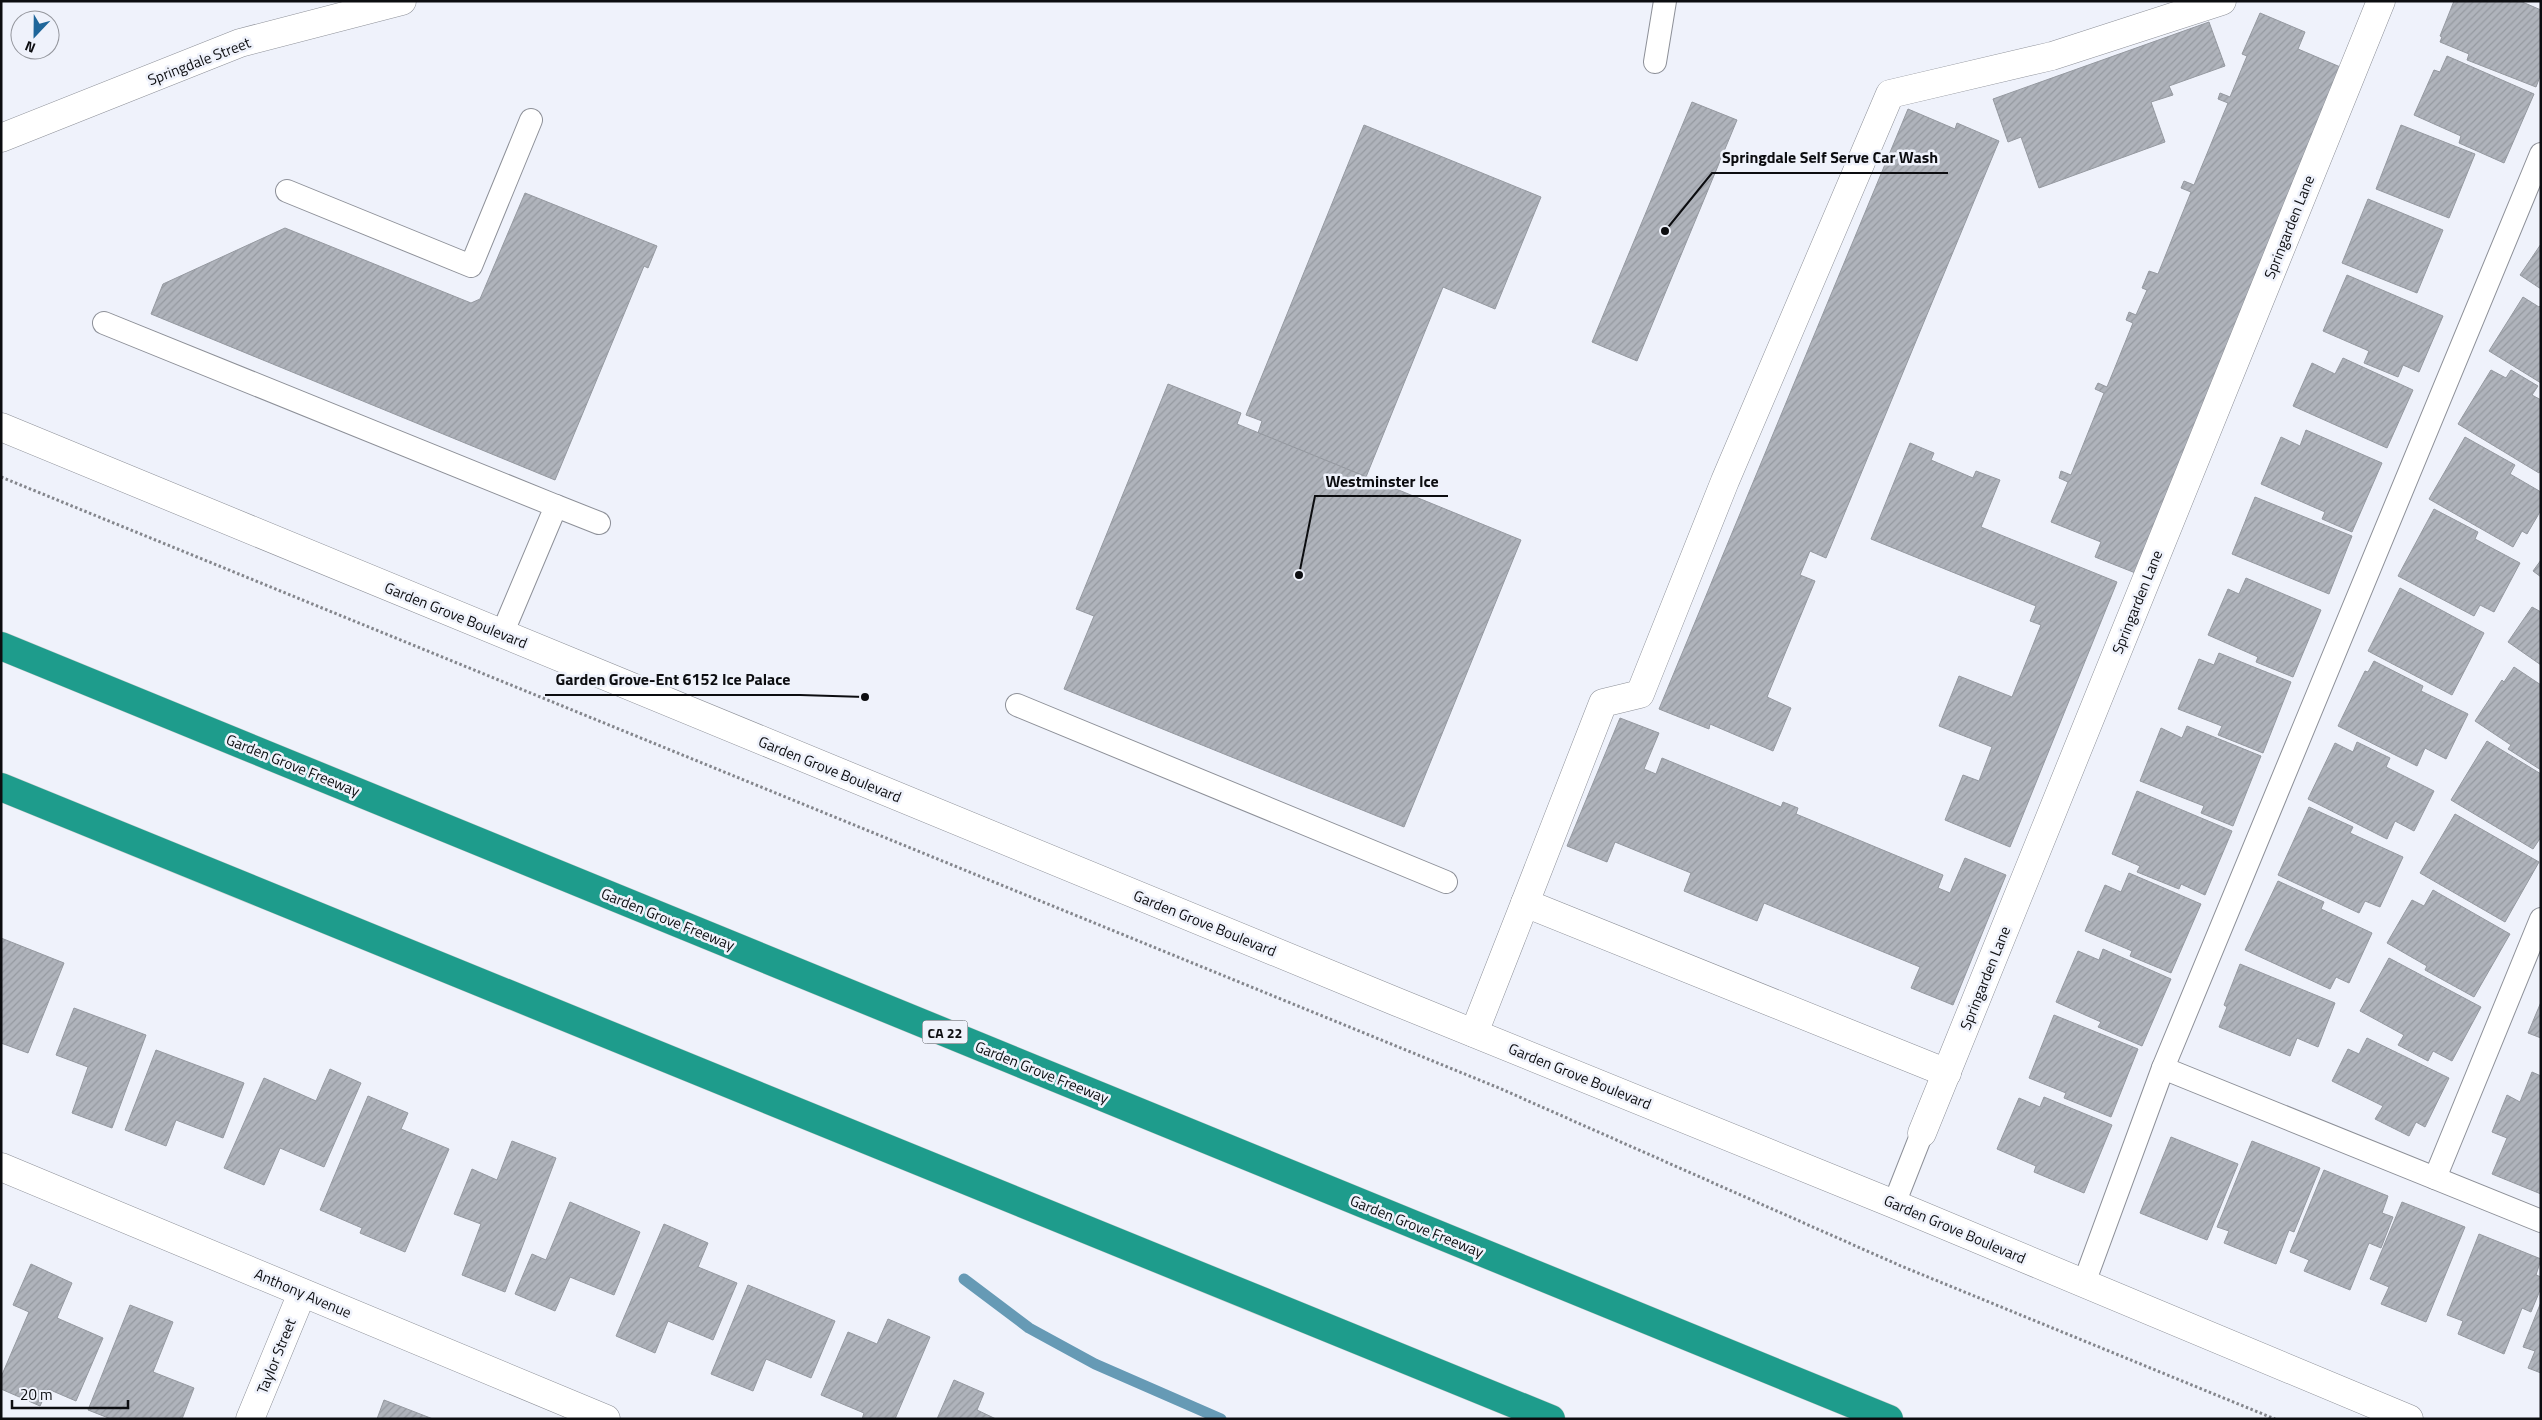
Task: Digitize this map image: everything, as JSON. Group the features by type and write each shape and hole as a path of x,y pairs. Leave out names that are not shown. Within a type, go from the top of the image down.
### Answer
{"highway":[{"name":"Garden Grove Freeway","path":"1,646 1889,1419"},
{"path":"1,787 1550,1419"}],"street":[{"name":"Springdale Street","path":"1,138 240,43 402,1"},
{"path":"1474,1033 1603,703 1640,694 1729,472 1890,94 2052,56 2222,1"},
{"name":"Springarden Lane","path":"1922,1133 2381,1"},
{"name":"Garden Grove Boulevard","path":"1,428 1894,1204 2409,1419"},
{"path":"1525,903 1947,1073"},
{"name":"Anthony Avenue","path":"1,1167 606,1419"},
{"name":"Taylor Street","path":"250,1419 302,1293"}],"lane":[{"path":"1655,62 1665,1"},
{"path":"287,191 471,266 531,120"},
{"path":"2084,1283 2163,1068 2541,154"},
{"path":"104,323 599,523"},
{"path":"502,634 556,506"},
{"path":"1017,705 1446,882"},
{"path":"2435,1178 2541,919"},
{"path":"2163,1068 2541,1221"},
{"name":"Springarden Lane","path":"1894,1204 1922,1133"}],"path":[{"path":"1,477 1490,1085 1901,1266 2275,1419"}],"building":[{"path":"2454,1 2520,1 2541,10 2541,74 2536,87 2467,60 2469,54 2440,42 2442,37 2440,36"},
{"path":"2260,13 2305,32 2298,49 2345,69 2138,574 2095,557 2101,542 2051,522 2068,482 2059,478 2061,471 2071,475 2104,393 2095,389 2098,383 2107,387 2133,323 2126,320 2129,312 2136,315 2147,290 2142,288 2149,271 2158,274 2191,192 2181,188 2184,181 2194,185 2228,103 2218,99 2220,93 2230,97 2247,56 2242,54"},
{"path":"2209,22 2225,66 2169,86 2173,95 2151,102 2165,142 2039,188 2021,137 2008,142 1993,99"},
{"path":"2447,56 2534,94 2504,163 2459,143 2461,136 2414,115 2434,70 2440,72"},
{"path":"1692,102 1737,120 1637,361 1592,342"},
{"path":"1908,109 1955,129 1957,123 1999,141 1826,558 1810,551 1800,575 1815,581 1767,697 1791,708 1773,751 1710,724 1709,729 1659,709"},
{"path":"1364,125 1541,197 1495,309 1443,287 1366,477 1258,433 1262,421 1246,415"},
{"path":"2401,125 2475,154 2449,218 2376,189"},
{"path":"525,193 657,246 648,268 644,266 555,480 151,314 163,284 285,228 471,303 480,299"},
{"path":"2368,199 2443,230 2417,293 2342,263"},
{"path":"2541,244 2541,289 2520,275"},
{"path":"2347,275 2443,316 2419,372 2403,365 2398,377 2364,363 2369,351 2323,331"},
{"path":"2523,297 2539,307 2541,305 2541,383 2489,351"},
{"path":"2343,358 2413,390 2387,448 2293,406 2312,363 2335,374"},
{"path":"2491,370 2506,378 2511,370 2538,386 2532,395 2541,400 2541,469 2539,473 2458,424"},
{"path":"1168,384 1241,413 1237,424 1521,540 1404,827 1064,689 1094,616 1076,609"},
{"path":"2306,430 2382,463 2352,532 2322,519 2325,512 2261,484 2281,437 2300,446"},
{"path":"2465,437 2515,465 2510,474 2541,492 2541,510 2527,534 2522,531 2513,547 2429,499"},
{"path":"1910,443 1934,453 1931,460 1973,478 1976,471 2000,480 1981,527 2117,582 2010,847 1945,820 1963,775 1979,781 1992,747 1939,726 1959,676 2012,697 2041,625 2030,621 2036,606 1871,539"},
{"path":"2255,497 2352,536 2329,594 2232,554"},
{"path":"2434,509 2478,532 2475,539 2520,563 2494,612 2480,605 2474,616 2398,576"},
{"path":"2541,560 2541,577 2533,571"},
{"path":"2246,578 2321,610 2293,677 2256,662 2258,657 2208,635 2228,589 2239,594"},
{"path":"2400,588 2484,633 2452,695 2368,651"},
{"path":"2532,607 2541,612 2541,665 2508,642"},
{"path":"2219,653 2291,682 2263,753 2218,735 2222,726 2178,709 2199,659 2214,665"},
{"path":"2374,661 2423,686 2421,691 2468,714 2446,759 2425,748 2417,766 2338,726 2365,671 2368,672"},
{"path":"2514,667 2541,685 2541,770 2508,749 2511,745 2475,721 2502,680 2504,682"},
{"path":"1620,718 1659,733 1644,769 1656,774 1662,758 1781,807 1783,802 1798,808 1796,814 1943,875 1938,888 1950,893 1965,858 2006,875 1953,1005 1911,988 1920,967 1764,903 1757,921 1684,891 1691,873 1615,842 1607,862 1567,846"},
{"path":"2187,726 2261,756 2233,826 2201,813 2204,806 2140,781 2161,728 2182,738"},
{"path":"2487,741 2541,774 2541,837 2533,849 2451,800"},
{"path":"2357,742 2390,758 2386,767 2434,791 2414,831 2395,821 2387,839 2308,799 2335,743 2353,752"},
{"path":"2137,791 2232,831 2205,895 2181,884 2179,889 2137,872 2140,866 2112,854"},
{"path":"2309,807 2353,827 2350,833 2403,857 2380,907 2365,901 2359,913 2278,875"},
{"path":"2455,814 2539,862 2505,922 2420,873"},
{"path":"2129,873 2201,904 2171,973 2130,956 2132,951 2085,931 2105,885 2121,892"},
{"path":"2278,881 2324,902 2321,909 2372,933 2349,983 2336,977 2330,989 2245,950"},
{"path":"2433,890 2510,934 2474,997 2425,970 2427,966 2387,943 2412,900 2424,906"},
{"path":"1,938 64,963 28,1053 1,1043"},
{"path":"2103,949 2171,979 2142,1046 2098,1027 2101,1022 2056,1002 2078,951 2099,960"},
{"path":"2389,958 2481,1007 2452,1061 2433,1051 2428,1061 2398,1045 2404,1035 2360,1011"},
{"path":"2240,964 2335,1003 2318,1047 2297,1038 2290,1056 2219,1027 2227,1007 2224,1005"},
{"path":"2541,1002 2541,1038 2528,1033"},
{"path":"74,1008 146,1035 112,1128 72,1113 88,1067 56,1055"},
{"path":"2054,1015 2138,1049 2111,1117 2064,1098 2066,1093 2029,1078"},
{"path":"2367,1038 2449,1078 2425,1127 2416,1122 2409,1136 2375,1119 2383,1106 2332,1081 2348,1049 2359,1054"},
{"path":"156,1050 244,1083 223,1138 176,1120 166,1146 125,1130"},
{"path":"330,1069 361,1083 324,1167 280,1148 264,1185 224,1168 264,1078 316,1101"},
{"path":"2532,1072 2541,1076 2541,1194 2492,1174 2507,1138 2492,1132 2507,1095 2520,1102"},
{"path":"368,1096 408,1113 401,1129 449,1149 405,1252 360,1233 362,1228 320,1210"},
{"path":"2044,1097 2112,1125 2084,1193 2034,1172 2036,1166 1997,1149 2019,1098 2040,1107"},
{"path":"2171,1137 2238,1164 2207,1240 2140,1213"},
{"path":"512,1141 556,1158 505,1292 462,1275 481,1224 454,1214 472,1169 497,1180"},
{"path":"2252,1141 2320,1168 2294,1232 2289,1230 2276,1264 2224,1243 2229,1231 2217,1227"},
{"path":"2324,1170 2388,1196 2382,1213 2393,1217 2381,1248 2369,1243 2350,1290 2304,1271 2309,1260 2290,1252"},
{"path":"570,1202 640,1232 614,1295 570,1277 555,1311 515,1294 532,1254 546,1260"},
{"path":"2402,1202 2465,1227 2426,1322 2381,1304 2389,1287 2370,1279"},
{"path":"664,1224 708,1243 698,1267 737,1283 713,1340 668,1321 655,1353 616,1336"},
{"path":"2479,1234 2541,1259 2536,1275 2541,1277 2541,1288 2531,1312 2522,1308 2504,1354 2458,1334 2463,1321 2447,1315"},
{"path":"31,1264 72,1283 57,1318 103,1338 76,1401 48,1389 40,1406 1,1389 1,1377 29,1312 13,1305"},
{"path":"748,1285 835,1321 811,1378 766,1359 753,1391 711,1374"},
{"path":"2541,1302 2541,1373 2528,1368 2535,1351 2523,1347"},
{"path":"130,1305 173,1322 153,1372 194,1388 182,1419 111,1419 88,1410"},
{"path":"888,1319 930,1337 895,1419 862,1419 864,1413 821,1395 848,1332 877,1344"},
{"path":"954,1380 984,1393 977,1410 996,1419 937,1419"},
{"path":"384,1400 433,1419 377,1419"}],"waterway":[{"path":"964,1279 1029,1328 1095,1364 1221,1419"}],"place":[{"name":"Springdale Self Serve Car Wash","path":"1665,231"},
{"name":"Westminster Ice","path":"1299,575"},
{"name":"Garden Grove-Ent 6152 Ice Palace","path":"865,697"}]}
